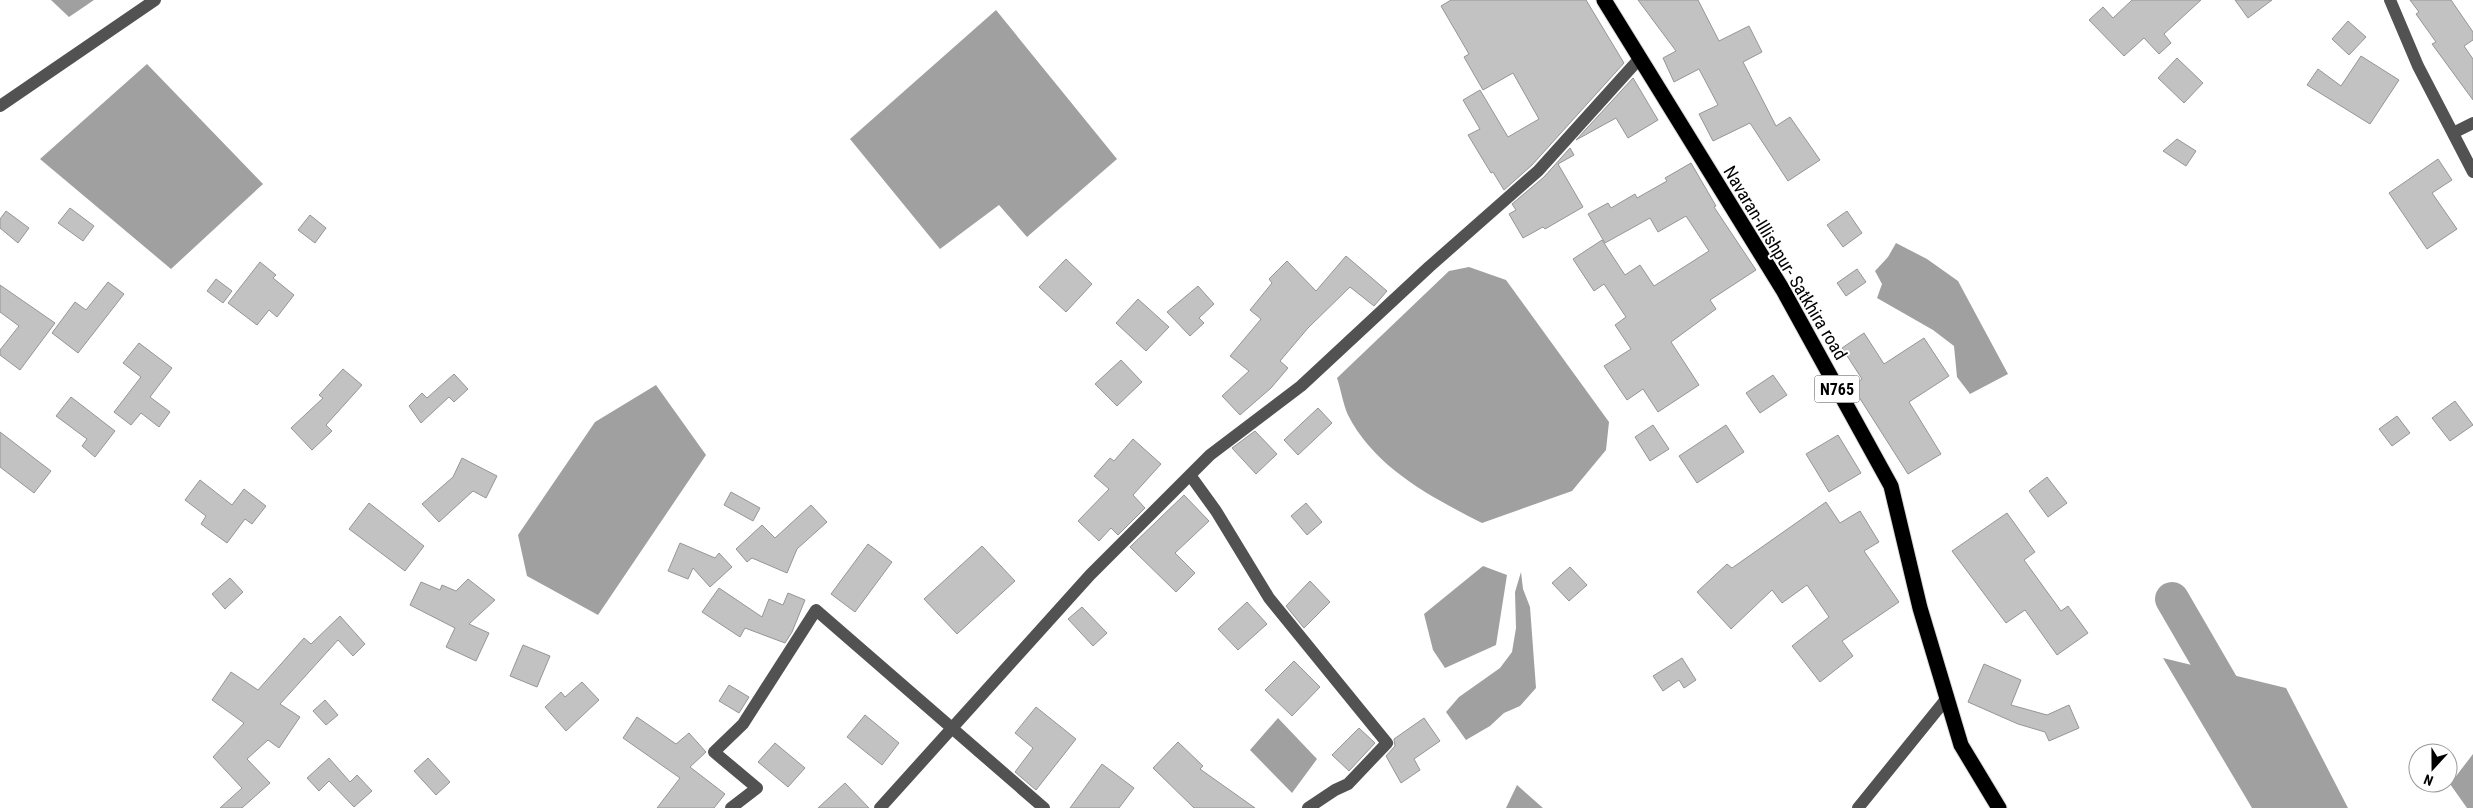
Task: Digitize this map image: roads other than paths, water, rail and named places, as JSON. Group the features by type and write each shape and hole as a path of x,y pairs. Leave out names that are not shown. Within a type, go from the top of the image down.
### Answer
{"highway":[{"name":"Navaran-Illishpur- Satkhira road","path":"1604,0 1783,290 1891,486 1920,608 1961,745 2000,808"}],"street":[{"path":"0,106 155,0"},
{"path":"2390,0 2418,66 2473,172"},
{"path":"880,808 1090,575 1210,454 1301,386 1429,266 1538,171 1640,58"},
{"path":"2453,133 2473,123"},
{"path":"1190,475 1216,511 1269,598 1388,743 1348,784 1308,808"},
{"path":"731,808 757,788 714,752 743,724 816,610 1044,808"},
{"path":"1858,808 1947,698"}],"waterway":[{"path":"2172,599 2237,711"}]}
